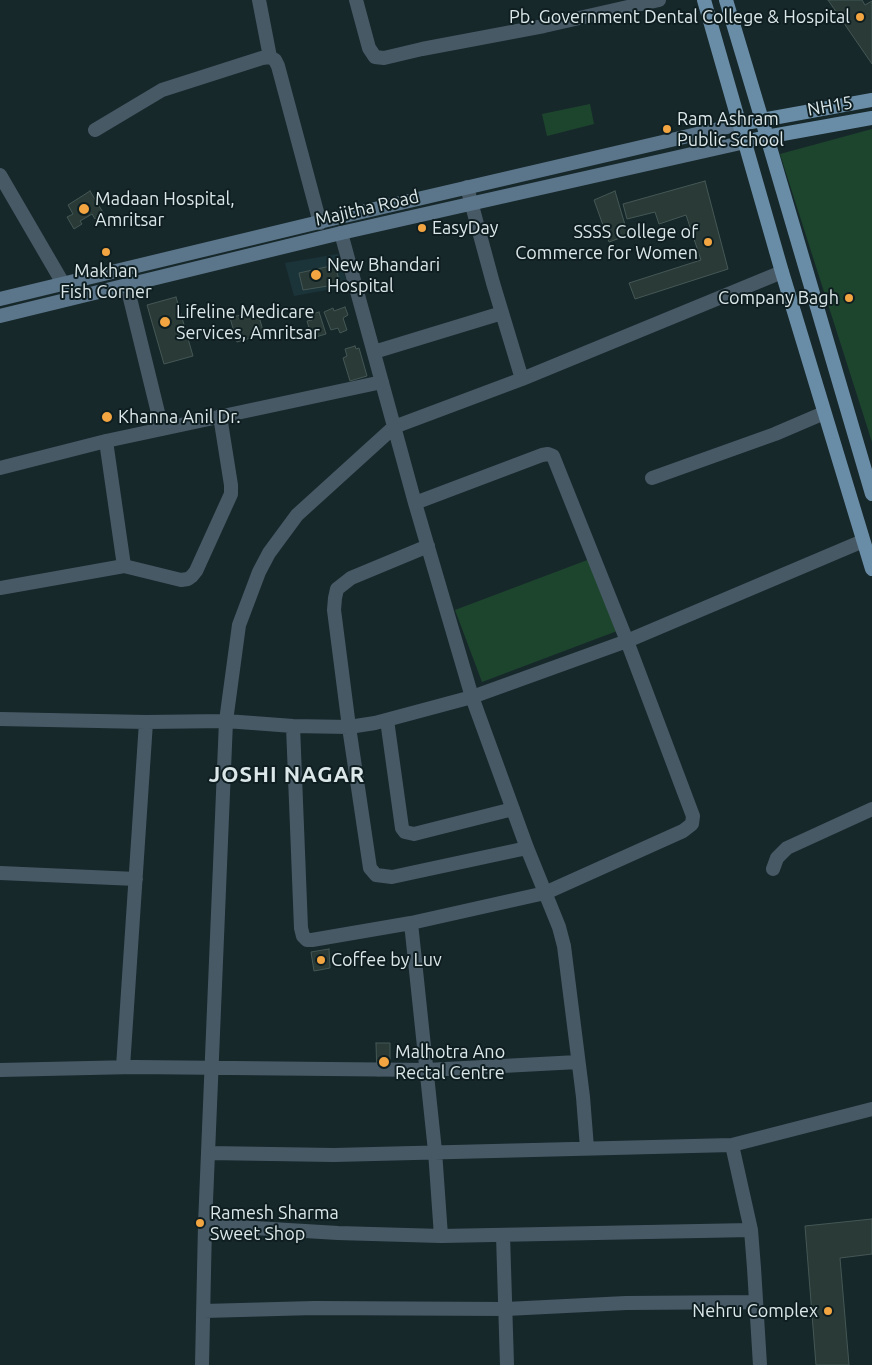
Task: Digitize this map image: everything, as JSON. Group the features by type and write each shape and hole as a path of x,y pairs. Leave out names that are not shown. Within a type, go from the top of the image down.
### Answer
{"main road":[{"path":"704,0 782,272 872,569"},
{"path":"726,0 872,494"},
{"path":"740,124 872,100"},
{"name":"NH15","path":"745,142 872,118"},
{"name":"Majitha Road","path":"0,299 467,187 740,124"},
{"name":"Majitha Road","path":"0,316 341,233 745,142"}],"street":[{"path":"258,0 270,57 275,60 278,66 320,223"},
{"path":"356,0 369,48 375,57 384,58 544,26 659,0"},
{"path":"96,130 162,90 270,57"},
{"path":"0,175 64,285"},
{"path":"467,187 522,379"},
{"path":"341,233 415,503 472,697 564,946 583,1097 587,1148"},
{"path":"202,1365 205,1225 210,1154 226,721 239,625 259,572 269,553 297,515 394,428 522,379 782,272"},
{"path":"127,286 162,429"},
{"path":"374,352 502,313"},
{"path":"0,468 106,441 382,382"},
{"path":"652,478 775,434 824,413"},
{"path":"0,588 124,566 181,580 188,579 196,571 231,494 220,416"},
{"path":"106,441 124,566"},
{"path":"293,726 301,928 303,936 307,940 411,923 546,893 683,831 692,824 690,806 556,461 551,454 542,455 415,503"},
{"path":"0,719 146,722 226,721 293,726 348,727 387,720 472,697 627,641 863,541"},
{"path":"428,546 350,578 337,590 334,610 348,727 370,868 376,875 392,877 527,848"},
{"path":"387,720 402,828 405,832 414,834 513,809"},
{"path":"123,1067 146,722"},
{"path":"773,869 777,858 787,848 872,808"},
{"path":"0,873 136,879"},
{"path":"411,923 442,1236"},
{"path":"0,1070 123,1067 427,1070 578,1062"},
{"path":"210,1154 334,1154 732,1145 872,1109"},
{"path":"732,1145 751,1230 760,1365"},
{"path":"205,1225 338,1233 442,1236 751,1230"},
{"path":"503,1235 507,1365"},
{"path":"204,1311 314,1308 506,1309 626,1303 756,1302"}],"shaded area":[{"name":"New Bhandari Hospital","path":"338,254 348,286 294,296 285,263"}],"green space":[{"path":"590,104 594,124 547,136 542,114"},
{"name":"Company Bagh","path":"872,129 872,442 780,154"},
{"path":"590,559 617,631 482,682 455,610"}],"building":[{"path":"828,0 862,0 865,5 872,1 872,64"},
{"name":"SSSS College of Commerce for Women","path":"705,181 728,269 635,299 629,283 701,260 686,215 659,224 655,212 627,219 623,204"},
{"path":"90,191 104,214 95,219 92,214 80,221 82,224 74,229 67,217 73,214 68,205"},
{"path":"615,191 628,235 609,242 594,200"},
{"path":"335,265 340,284 303,290 299,273"},
{"path":"176,297 193,356 164,364 147,305"},
{"path":"345,307 348,315 343,318 347,330 340,333 338,328 331,330 324,312 333,308 334,311"},
{"path":"257,310 264,334 237,342 230,318"},
{"path":"319,312 326,334 312,338 307,321 312,320 310,315"},
{"path":"355,346 356,349 359,348 367,376 350,381 343,358 347,356 345,349"},
{"name":"Coffee by Luv","path":"329,949 330,968 314,971 311,952"},
{"path":"376,1043 390,1043 390,1075 377,1076"},
{"name":"Nehru Complex","path":"872,1219 872,1254 840,1258 849,1365 816,1365 805,1226"}],"place":[{"name":"Pb. Government Dental College & Hospital","path":"860,17"},
{"name":"Ram Ashram Public School","path":"667,129"},
{"name":"Madaan Hospital, Amritsar","path":"84,209"},
{"name":"EasyDay","path":"422,228"},
{"name":"SSSS College of Commerce for Women","path":"708,242"},
{"name":"Makhan Fish Corner","path":"106,252"},
{"name":"New Bhandari Hospital","path":"316,275"},
{"name":"Company Bagh","path":"849,298"},
{"name":"Lifeline Medicare Services, Amritsar","path":"165,322"},
{"name":"Khanna Anil Dr.","path":"107,417"},
{"name":"Coffee by Luv","path":"321,960"},
{"name":"Malhotra Ano Rectal Centre","path":"384,1062"},
{"name":"Ramesh Sharma Sweet Shop","path":"200,1223"},
{"name":"Nehru Complex","path":"828,1311"}],"district":[{"name":"JOSHI NAGAR","path":"287,775"}]}
